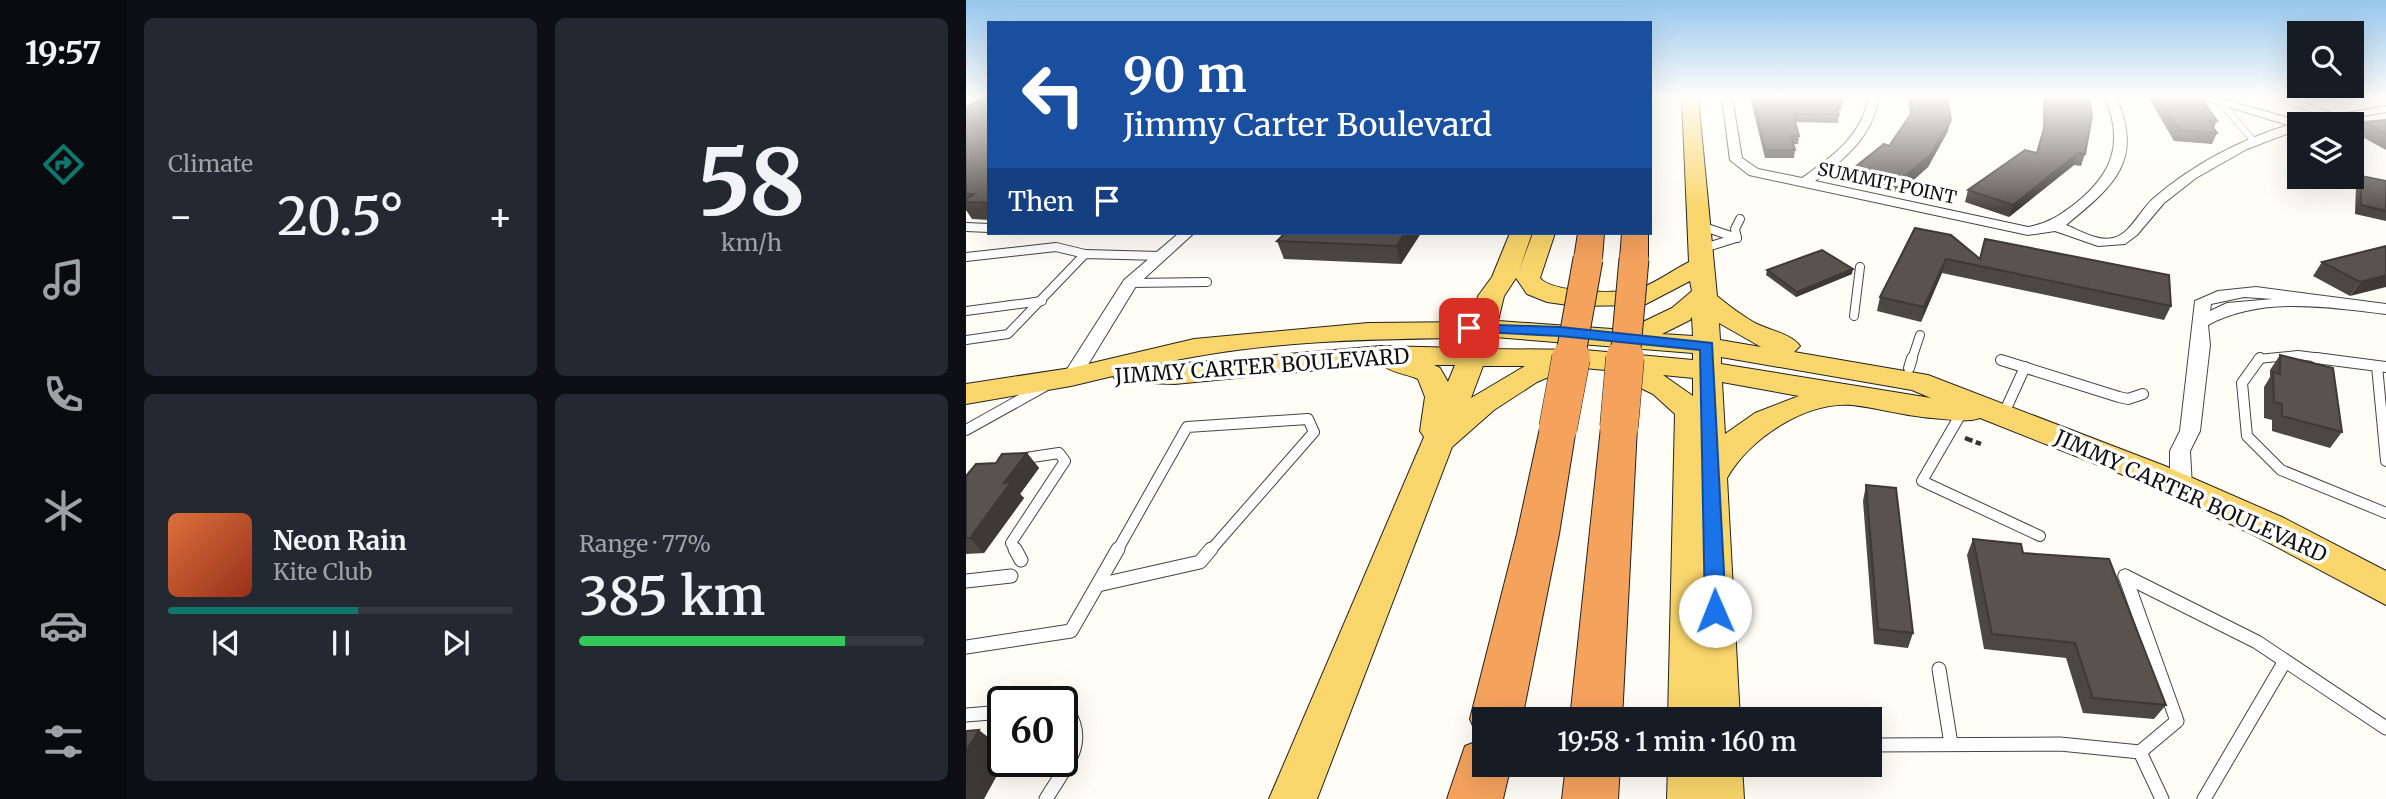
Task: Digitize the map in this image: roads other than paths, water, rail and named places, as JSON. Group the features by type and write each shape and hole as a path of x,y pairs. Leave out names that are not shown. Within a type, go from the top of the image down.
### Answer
{"highway":[{"path":"1499,707 1538,534 1589,246"},
{"path":"1597,707 1634,246"},
{"path":"1475,799 1481,777"},
{"path":"1590,799 1592,777"}],"main road":[{"path":"1692,134 1699,258 1705,296 1718,707"},
{"path":"1293,799 1434,449 1473,336 1490,296 1500,284 1520,235"},
{"path":"1543,235 1528,279 1536,289 1547,294 1576,298 1644,297 1699,258"},
{"path":"1416,328 1444,318 1500,284"},
{"path":"1500,284 1521,316 1585,350 1663,384 1678,396 1690,412 1690,707"},
{"path":"1434,449 1484,402 1525,377 1567,363 1585,350 1681,314 1705,296"},
{"path":"1705,296 1728,318 1763,339 1909,368 1965,389 1999,411"},
{"name":"JIMMY CARTER BOULEVARD","path":"966,394 1064,378 1194,347 1293,336 1416,328 1585,350 1707,358 1909,406 1962,412 1999,411"},
{"name":"JIMMY CARTER BOULEVARD","path":"1064,378 1175,374 1352,357 1473,336"},
{"path":"1585,350 1662,358 1707,358"},
{"name":"JIMMY CARTER BOULEVARD","path":"1707,358 1740,351 1905,379 1999,411 2181,486 2270,527 2386,589"},
{"path":"1175,374 1238,374 1361,362 1406,362 1430,374 1440,397 1434,449"},
{"path":"1712,477 1729,447 1757,424 1805,405 1860,395"},
{"path":"1691,777 1691,799"},
{"path":"1719,777 1720,799"}],"street":[{"name":"SUMMIT POINT","path":"1732,134 1736,160 1754,172 2028,231 2056,226"},
{"path":"1803,184 1849,150 1863,134"},
{"path":"2056,226 2105,186 2118,158 2119,134"},
{"path":"2056,226 2112,243 2126,238 2151,206 2188,176 2252,139 2268,134"},
{"path":"1064,378 1130,283 1185,235"},
{"path":"2181,486 2180,451 2190,431 2201,345 2199,323 2227,308 2311,301 2386,309"}],"lane":[{"path":"2248,134 2252,139"},
{"path":"1737,238 1735,229 1740,219"},
{"path":"1698,224 1737,238"},
{"path":"966,227 987,228"},
{"path":"1699,258 1737,238"},
{"path":"966,257 1056,247 1085,254 1160,256"},
{"path":"969,337 1008,334 1043,301 1085,254"},
{"path":"1854,316 1860,267"},
{"path":"1130,283 1207,282"},
{"path":"966,311 988,312 1043,301"},
{"path":"1909,368 1920,335"},
{"path":"2386,461 2381,367 2298,355 2260,357 2242,383 2247,436 2281,470 2386,513"},
{"path":"2001,360 2128,399 2143,394"},
{"path":"1999,411 2025,367"},
{"path":"966,430 1064,378"},
{"path":"1962,412 1922,481 2040,536"},
{"path":"966,647 1071,631 1188,427 1308,419 1314,432 1200,562 1098,585"},
{"path":"1004,461 1059,453 1065,461 1011,543 1021,560"},
{"path":"966,581 1011,576"},
{"path":"1882,745 2060,744 2140,752 2177,721 2124,576 2257,642 2386,729"},
{"path":"2204,799 2285,661"},
{"path":"1940,669 1951,744"},
{"path":"966,715 987,713"},
{"path":"2140,752 2162,799"},
{"path":"1046,799 1059,777"}]}
